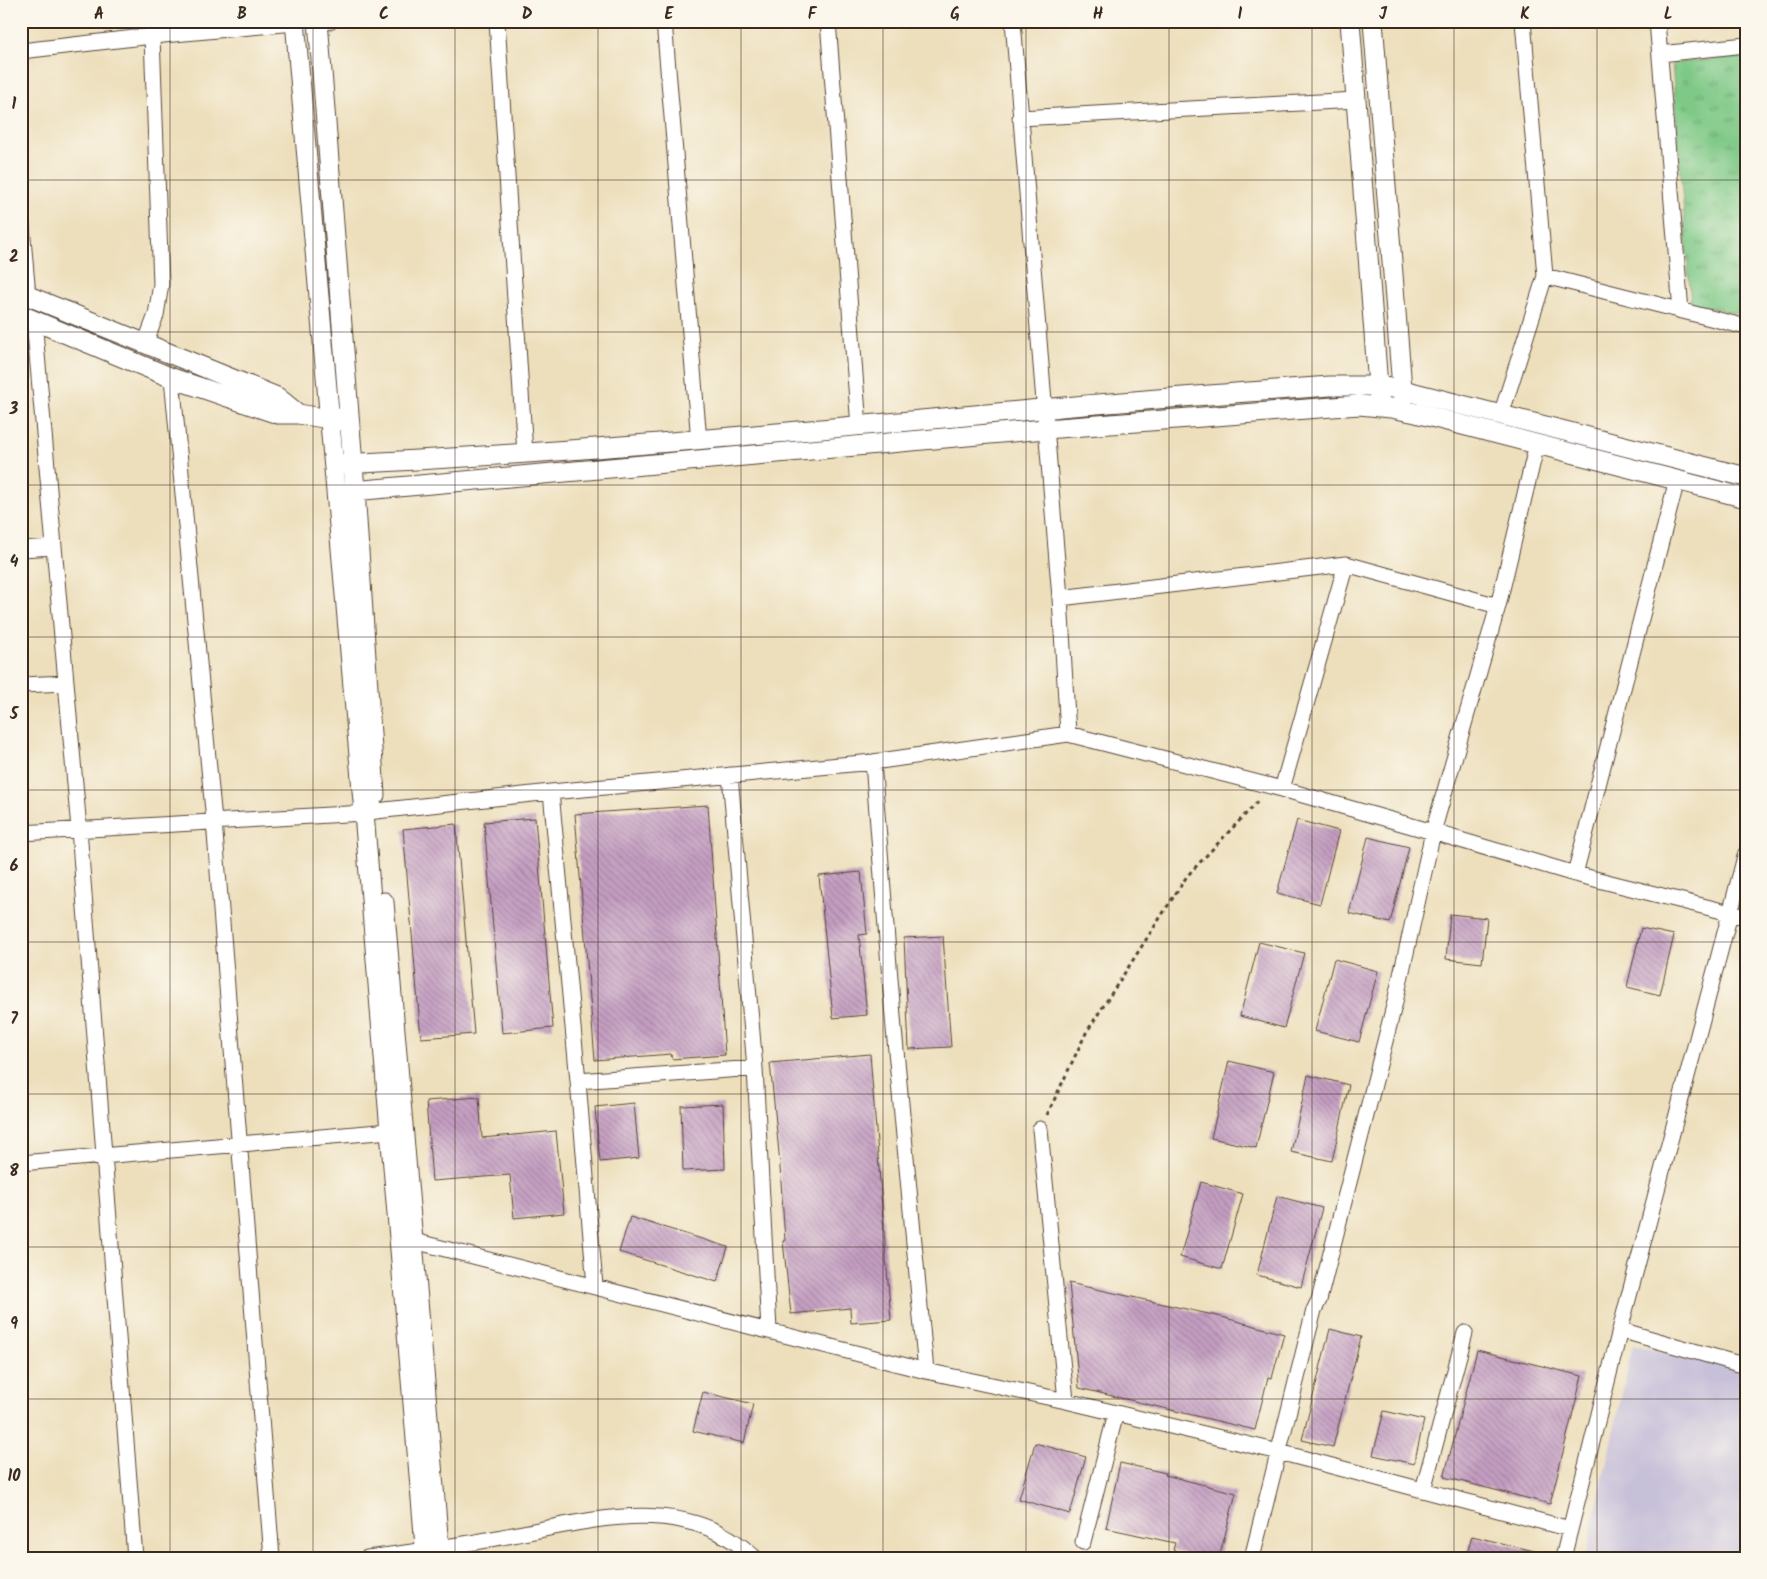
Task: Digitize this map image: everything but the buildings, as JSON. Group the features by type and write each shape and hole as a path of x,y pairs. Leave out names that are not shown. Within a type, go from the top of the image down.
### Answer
{"street":[{"path":"497,21 525,454"},
{"path":"664,21 699,441"},
{"path":"828,21 859,427"},
{"path":"1013,21 1060,598 1068,734"},
{"path":"1350,21 1379,386 1379,406"},
{"path":"1373,21 1403,390 1403,410"},
{"path":"1502,415 1545,276 1523,21"},
{"path":"1657,21 1681,311"},
{"path":"21,51 295,22 336,492 370,812 433,1554"},
{"path":"322,22 355,490 370,812 390,1131 406,1241"},
{"path":"145,344 156,315 162,284 152,36"},
{"path":"1660,54 1746,45"},
{"path":"1020,118 1356,100"},
{"path":"21,215 24,295 277,397 298,414"},
{"path":"1545,276 1746,327"},
{"path":"135,1558 79,829 54,547 28,318 172,378 278,414 298,414 330,419 349,418"},
{"path":"172,378 214,821 272,1558"},
{"path":"334,465 525,454 699,441 1044,409 1330,386 1379,386 1403,390 1746,477"},
{"path":"336,492 1045,429 1340,406 1379,406 1403,410 1746,498"},
{"path":"1252,1558 1395,1002 1433,832 1498,606 1537,444"},
{"path":"1575,874 1677,480"},
{"path":"21,550 54,547"},
{"path":"1060,598 1346,564 1498,606"},
{"path":"1277,788 1346,564"},
{"path":"21,686 66,683"},
{"path":"21,833 370,812 551,792 873,762 1068,734 1277,788 1575,874 1746,918"},
{"path":"873,762 894,1029 926,1371"},
{"path":"730,775 756,1068 769,1330"},
{"path":"551,792 595,1286"},
{"path":"1563,1558 1620,1330 1746,853"},
{"path":"578,1081 756,1068"},
{"path":"1040,1129 1066,1401"},
{"path":"21,1163 390,1131"},
{"path":"406,1241 595,1286 926,1371 1066,1401 1279,1452 1570,1528"},
{"path":"1620,1330 1746,1366"},
{"path":"1423,1490 1465,1333"},
{"path":"1083,1542 1116,1413"},
{"path":"368,1558 433,1554 614,1517 648,1515 680,1519 710,1528 739,1545 755,1558"}],"path":[{"path":"1040,1129 1086,1033 1187,876 1277,788"}],"shaded area":[{"path":"1633,1345 1746,1369 1746,1558 1585,1558"}],"green space":[{"path":"1746,56 1746,316 1691,303 1672,63"}]}
